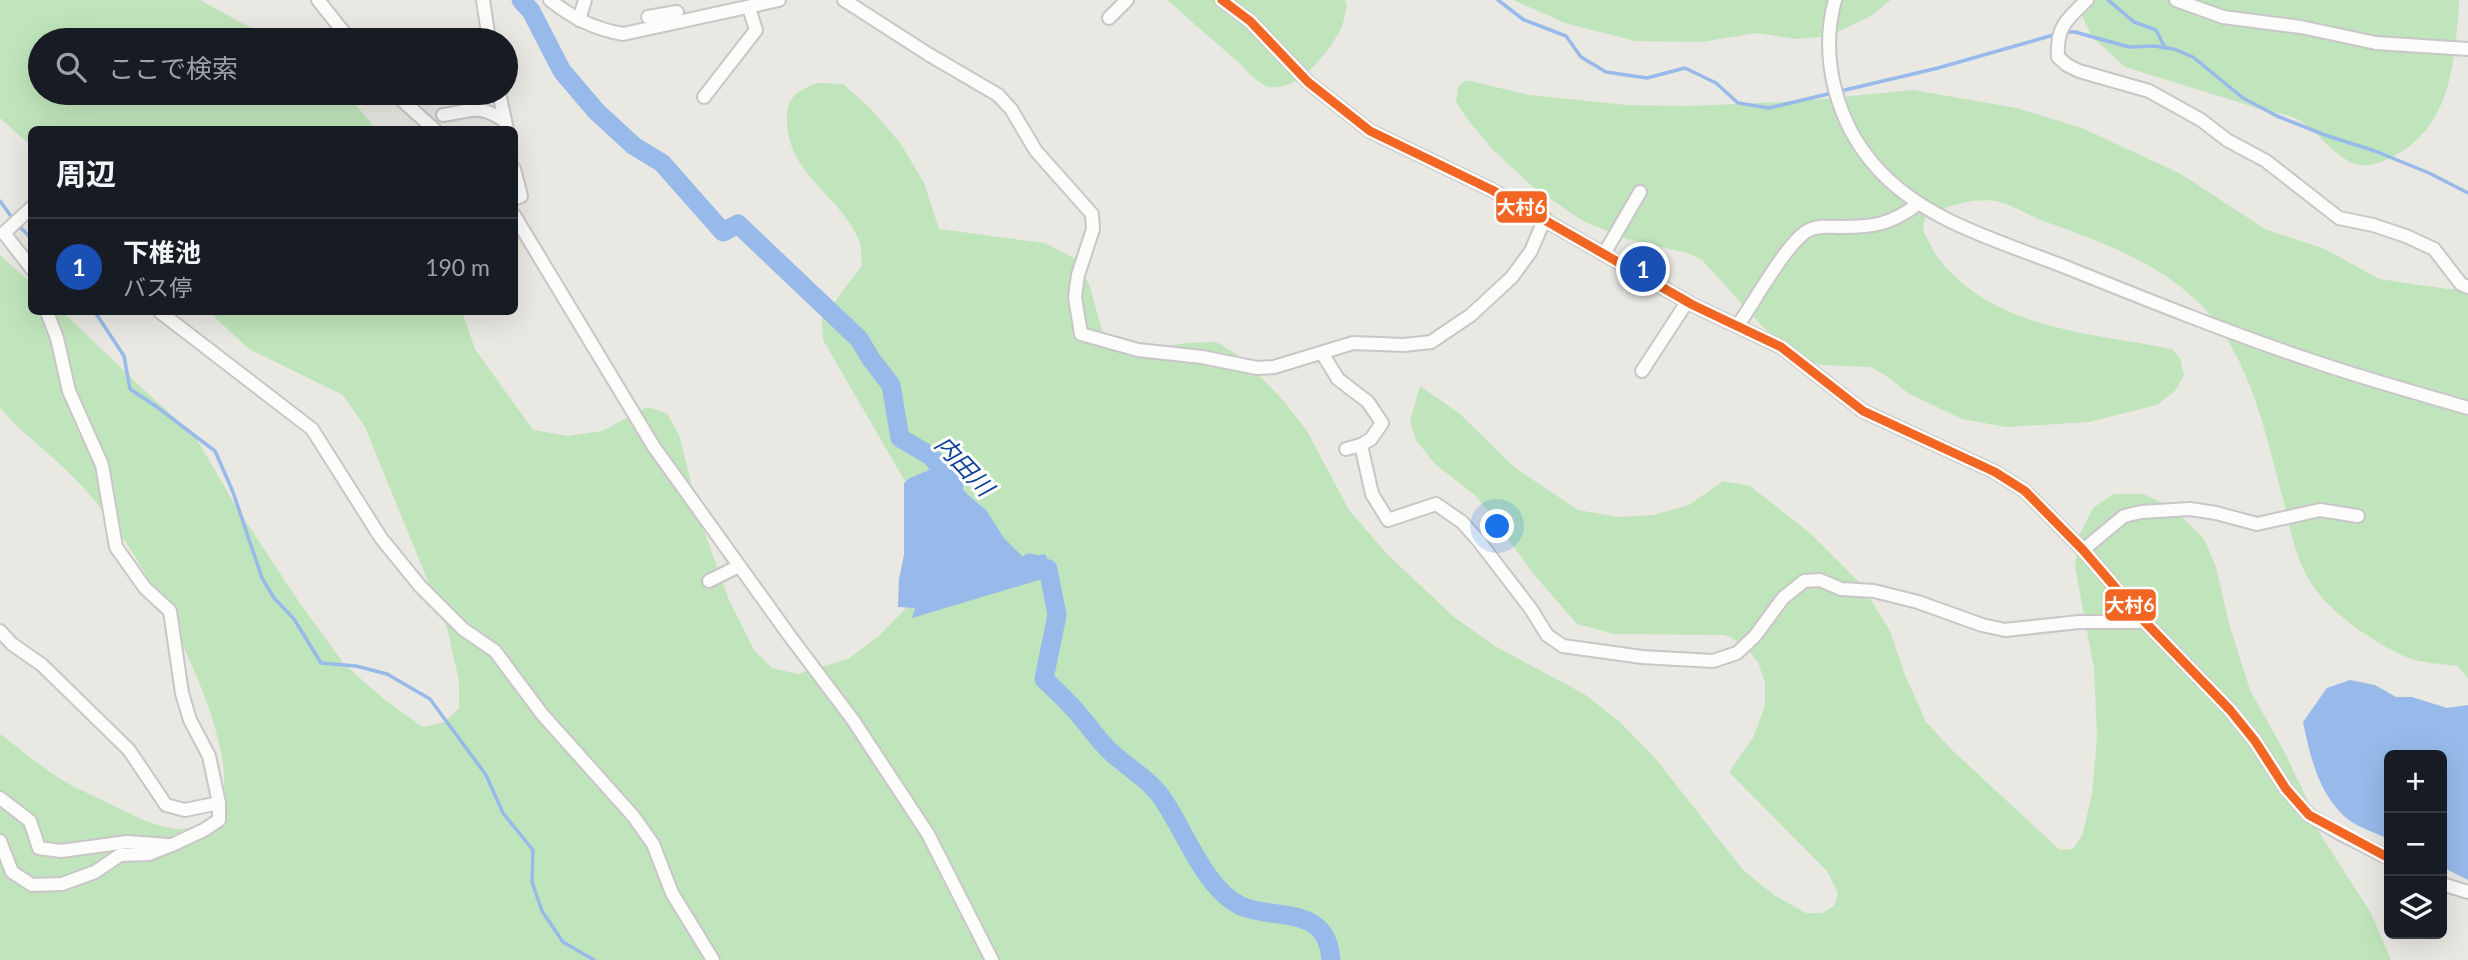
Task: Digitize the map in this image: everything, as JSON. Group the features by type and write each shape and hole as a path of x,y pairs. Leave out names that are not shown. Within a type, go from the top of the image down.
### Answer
{"street":[{"path":"318,0 340,28"},
{"path":"482,0 487,28"},
{"path":"550,0 579,20 603,31 624,34 677,11"},
{"path":"579,20 585,0"},
{"path":"648,17 677,11 749,8 779,0"},
{"path":"844,0 928,54 998,94 1011,109 1036,151 1092,214 1093,229 1078,275 1075,297 1082,334 1138,350 1202,357 1257,368 1274,367 1353,343 1404,345 1431,342 1471,315 1512,277 1531,251 1545,218"},
{"path":"1108,18 1127,0"},
{"path":"1222,0 1250,21 1308,82 1370,131 1545,218 1687,302 1781,346 1863,411 1995,472 2025,491 2230,710 2255,741 2286,789 2309,815 2384,856"},
{"path":"1835,0 1830,49 1834,88 1847,125 1878,170 1918,204 1965,228 2202,321 2316,362 2468,408"},
{"path":"2087,0 2062,26 2057,41 2058,57 2067,65 2079,71 2150,91 2201,120 2227,141 2266,161 2339,218 2373,225 2434,249 2461,284 2468,286"},
{"path":"2176,0 2223,17 2301,27 2376,43 2468,48"},
{"path":"704,97 756,30 749,8"},
{"path":"407,105 431,126"},
{"path":"502,105 506,125"},
{"path":"443,115 479,108 488,110 506,125"},
{"path":"1604,254 1640,192"},
{"path":"1738,325 1794,240 1818,227 1870,226 1899,218 1918,204"},
{"path":"28,210 4,233 28,264"},
{"path":"518,222 654,447 853,720 928,834 992,960"},
{"path":"1642,371 1687,302"},
{"path":"0,841 12,873 32,885 62,884 95,872 120,855 149,854 172,845 219,820 219,803 209,756 190,720 182,693 170,611 145,588 116,547 102,465 69,391 57,338 48,315"},
{"path":"164,315 312,429 381,538 420,586 463,629 495,651 542,714 634,817 653,844 672,893 713,960"},
{"path":"1322,353 1338,379 1368,402 1382,423 1371,439 1346,449"},
{"path":"1361,445 1372,494 1388,520 1436,505 1462,523 1505,573 1547,635 1563,646 1642,657 1713,661 1737,653 1755,636 1783,598 1804,581 1820,580 1841,589 1874,591 1918,602 1982,625 2005,630 2079,622 2145,622"},
{"path":"2083,550 2124,516 2141,512 2190,509 2257,524 2320,510 2358,516"},
{"path":"709,581 739,566"},
{"path":"0,631 12,644 42,665 129,750 166,805 184,810 219,803"},
{"path":"0,799 30,821 39,848 61,851 127,842 172,845"},
{"path":"2447,886 2468,892"}],"green space":[{"path":"0,0 200,0 251,28 28,28 28,105 356,105 374,126 28,126 28,143 0,118"},
{"path":"1167,0 1345,0 1347,5 1340,31 1320,60 1291,83 1269,87 1253,77"},
{"path":"1513,0 1891,0 1869,17 1829,36 1797,39 1757,33 1701,42 1635,41 1565,23"},
{"path":"2079,0 2459,0 2459,6 2451,72 2437,113 2426,130 2410,146 2390,158 2365,165 2355,164 2339,155 2297,119 2125,67 2092,37 2080,11"},
{"path":"1466,80 1529,95 1627,105 1688,106 1802,101 1913,90 2016,108 2082,128 2181,174 2265,229 2325,249 2379,279 2448,289 2468,289 2468,679 2458,666 2412,659 2380,644 2353,626 2319,594 2297,554 2263,425 2233,348 2201,305 2149,265 2110,246 1991,200 1961,203 1925,218 1923,231 1939,259 1965,285 1991,302 2048,325 2172,349 2180,358 2184,375 2175,391 2157,405 2089,422 2006,427 1962,419 1908,393 1870,367 1819,365 1792,353 1762,326 1702,260 1687,253 1627,239 1583,221 1533,187 1492,149 1465,116 1456,101 1458,87"},
{"path":"817,83 843,84 870,108 901,144 924,183 939,229 1045,243 1074,258 1089,284 1102,330 1112,345 1149,348 1217,342 1242,358 1282,399 1307,431 1349,510 1387,554 1454,617 1495,646 1584,694 1619,721 1655,758 1744,871 1774,895 1806,913 1822,913 1834,906 1838,893 1827,871 1729,772 1753,738 1765,706 1765,683 1758,662 1742,643 1725,635 1614,634 1577,624 1536,577 1476,496 1435,464 1416,440 1410,421 1420,386 1459,413 1514,467 1578,510 1618,517 1654,515 1689,505 1723,481 1750,486 1810,533 1861,584 1890,631 1905,675 1926,722 1952,750 2060,850 2073,849 2082,836 2092,794 2097,737 2094,669 2075,567 2078,538 2093,508 2113,494 2144,494 2173,508 2204,539 2216,567 2230,627 2250,690 2285,753 2309,804 2313,823 2371,913 2391,960 0,960 0,734 69,784 156,825 170,828 192,828 210,819 222,800 224,771 217,736 190,660 138,561 89,494 0,408 0,255 28,280 28,315 66,315 195,436 237,508 344,664 386,701 423,727 445,722 459,708 459,681 447,628 365,427 343,395 249,349 212,315 463,315 475,349 533,430 568,436 602,431 647,407 667,413 679,435 702,525 729,600 754,650 772,668 798,674 848,659 878,637 906,608 921,583 906,483 823,340 822,319 862,265 861,248 839,209 805,170 790,139 788,106 794,96"}],"water":[{"path":"941,465 967,494 986,510 1004,538 1024,558 1045,554 1056,575 912,618 915,608 898,607 899,579 904,555 904,483"},
{"path":"2350,680 2375,685 2396,697 2412,697 2447,708 2468,705 2468,880 2447,870 2447,750 2384,750 2384,837 2350,821 2336,807 2322,785 2312,760 2303,722 2327,688"}],"waterway":[{"name":"内田川","path":"521,0 531,11 562,71 596,111 634,146 662,163 723,232 738,224 859,339 891,385 900,438 931,456 954,486"},
{"path":"1498,0 1524,20 1566,36 1581,57 1606,72 1647,78 1685,68 1716,83 1738,103 1769,108 1938,68 2057,34"},
{"path":"2108,0 2134,22 2156,30 2165,48"},
{"path":"2064,32 2075,32 2129,47 2154,46 2174,49 2193,57 2243,98 2277,116 2375,151 2429,173 2468,193"},
{"path":"0,201 13,219"},
{"path":"18,225 28,235"},
{"path":"97,315 124,356 130,389 215,451 233,492 262,578 274,598 294,619 321,663 356,666 387,674 430,699 486,775 503,813 533,850 532,882 542,911 563,942 594,960"},
{"name":"内田川","path":"1030,563 1048,569 1057,615 1044,679 1111,752 1160,795 1205,872 1228,898 1241,906 1310,922 1320,930 1327,942 1331,960"}],"transit line":[{"name":"大村6","path":"1222,0 1250,21 1308,82 1370,131 1492,190 1693,305 1781,347 1863,411 1995,472 2025,491 2230,710 2255,741 2286,789 2309,815 2384,855"}],"place":[{"name":"下椎池","path":"1643,269"}]}
